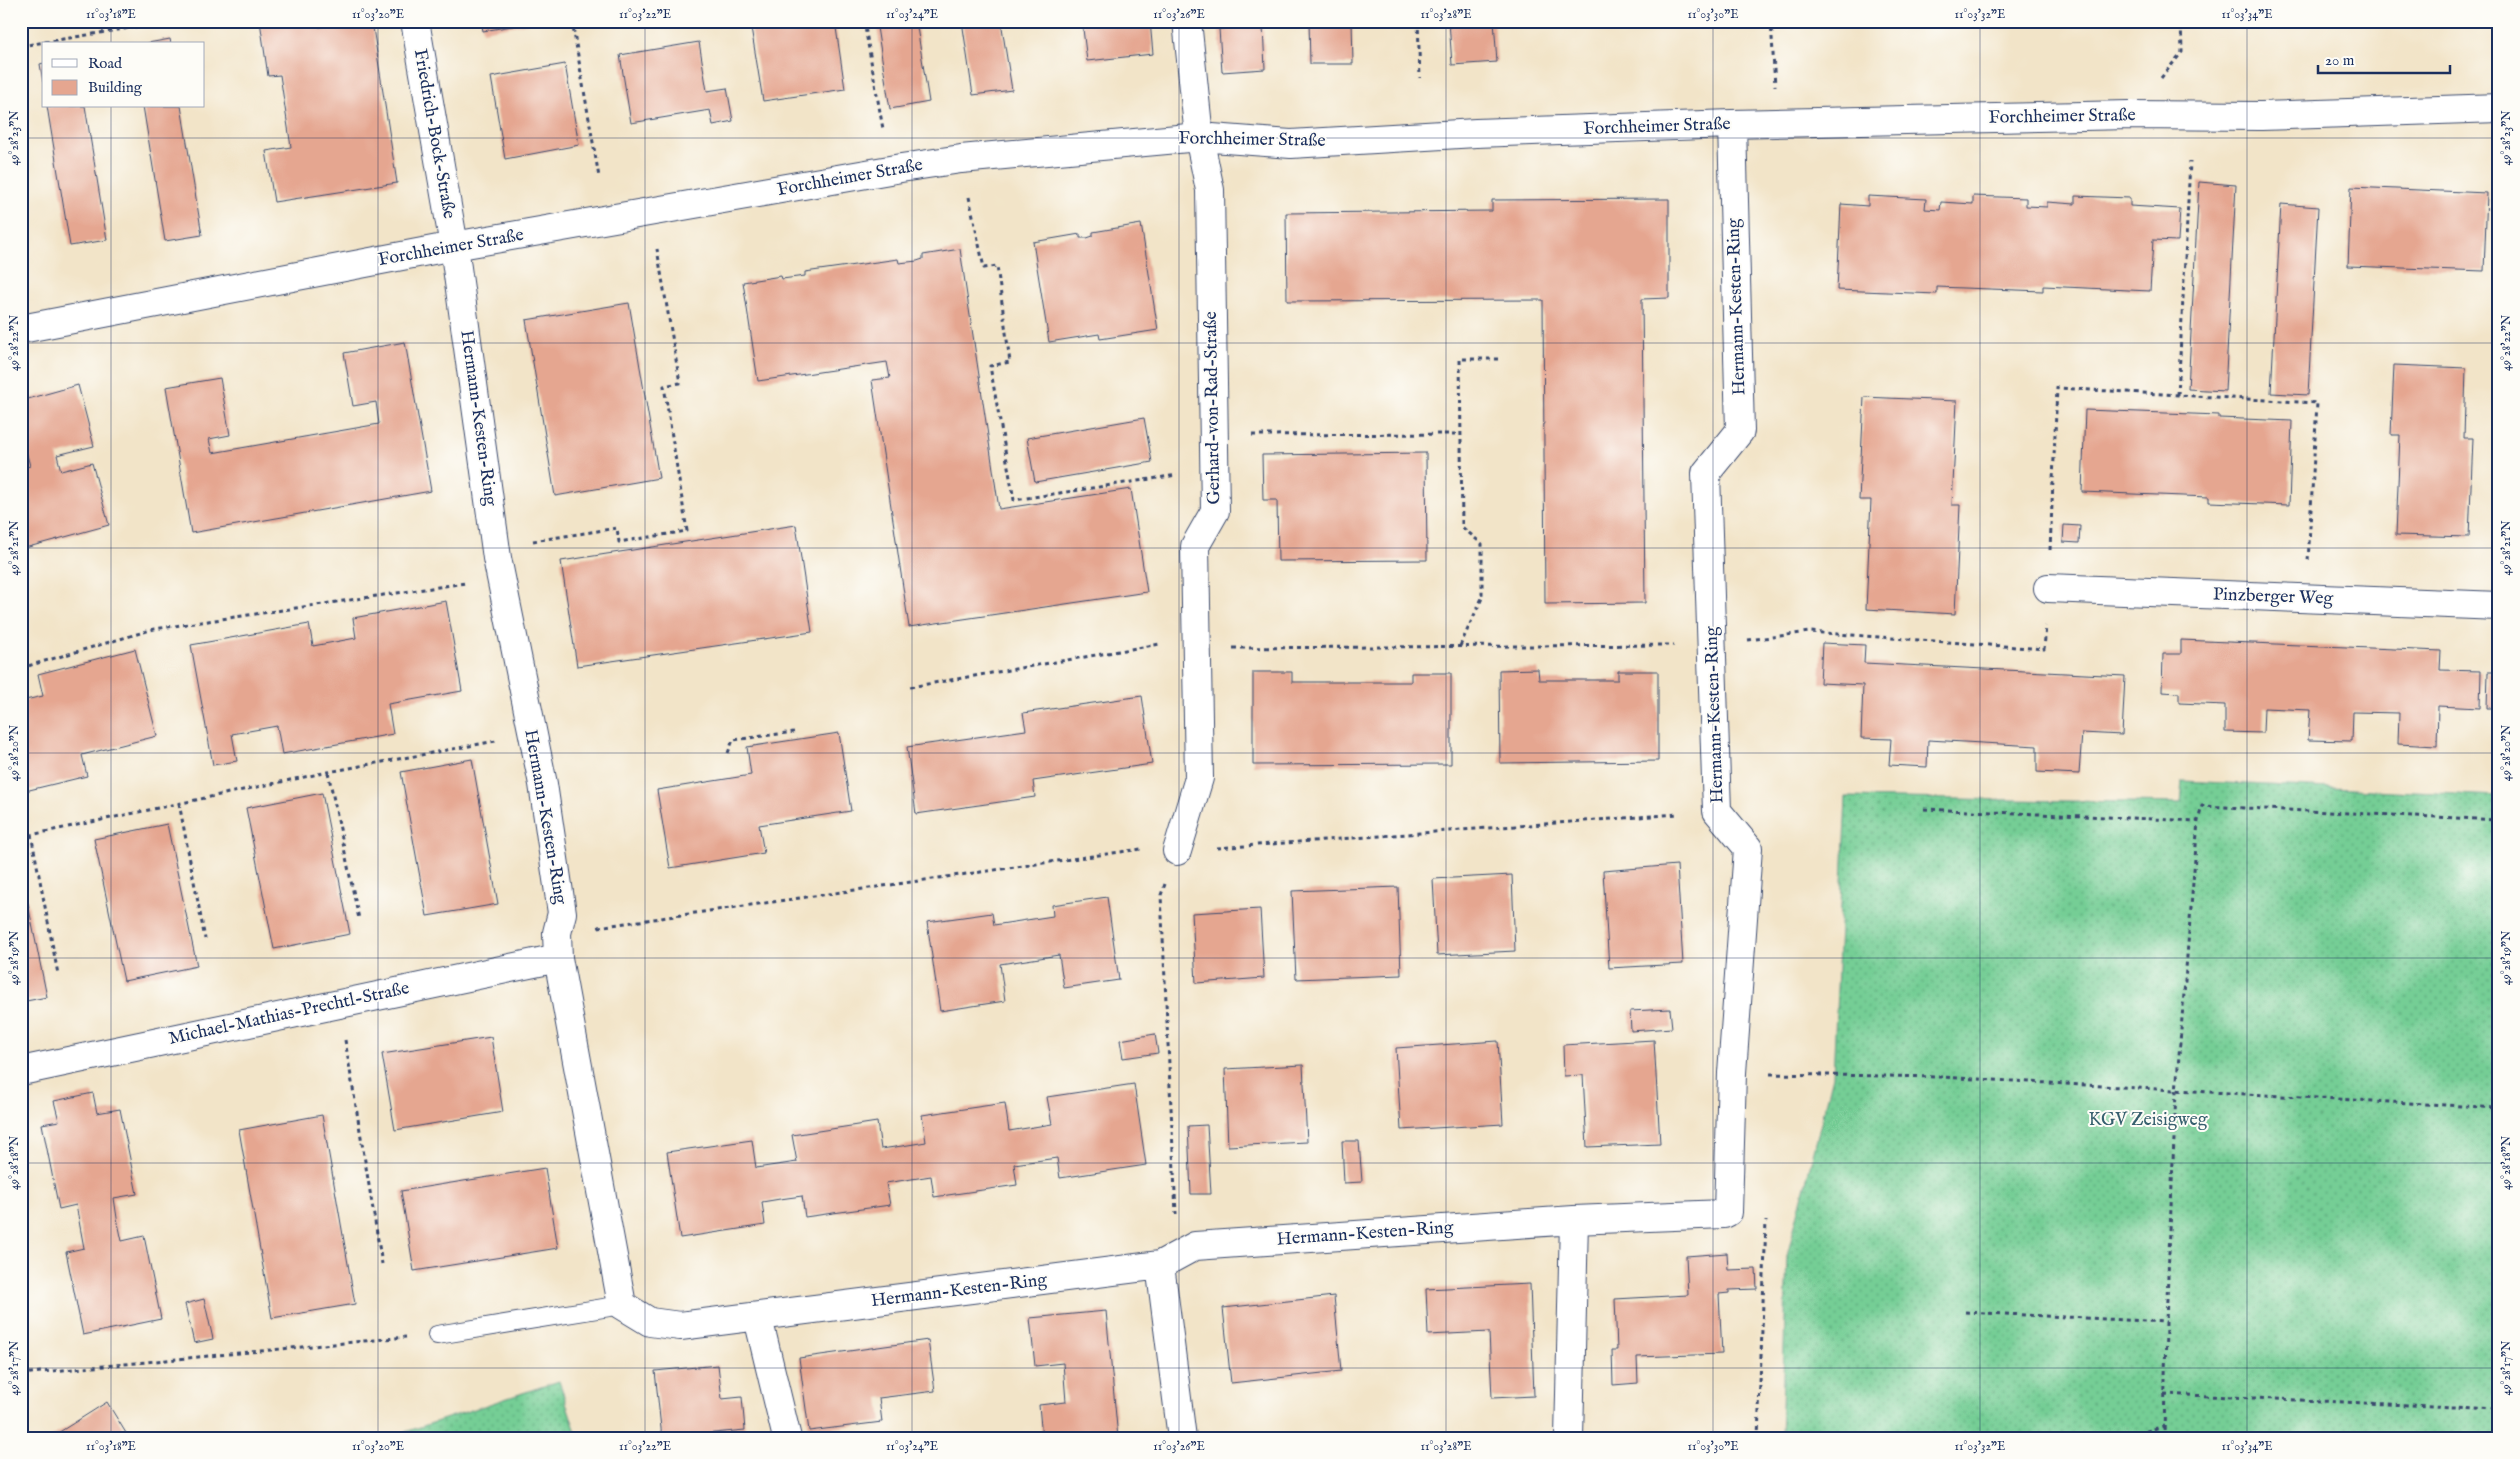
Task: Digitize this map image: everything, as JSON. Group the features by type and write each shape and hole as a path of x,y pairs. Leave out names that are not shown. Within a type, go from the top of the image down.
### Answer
{"street":[{"name":"Friedrich-Bock-Straße","path":"415,21 454,246"},
{"name":"Gerhard-von-Rad-Straße","path":"1178,851 1199,778 1195,546 1215,511 1210,190 1199,137 1187,21"},
{"name":"Forchheimer Straße","path":"21,329 454,246 961,160 1199,137 1291,144 1476,133 1732,124 2129,115 2260,116 2499,108"},
{"name":"Hermann-Kesten-Ring","path":"454,246 500,578 543,784 562,913 557,945 622,1305 650,1322 680,1326 758,1318 1169,1260 1195,1246 1574,1220 1724,1214 1728,1212 1732,1073 1748,848 1717,811 1706,473 1740,431 1732,124"},
{"name":"Pinzberger Weg","path":"2048,588 2499,606"},
{"name":"Michael-Mathias-Prechtl-Straße","path":"21,1071 340,1003 557,945"},
{"path":"1569,1438 1574,1220"},
{"path":"1169,1260 1182,1438"},
{"path":"758,1318 788,1438"}],"lane":[{"path":"437,1335 622,1305"}],"path":[{"path":"45,42 172,21"},
{"path":"572,21 599,177"},
{"path":"864,21 883,129"},
{"path":"1418,21 1420,78"},
{"path":"1771,21 1776,123"},
{"path":"2129,115 2182,52 2181,21"},
{"path":"21,46 42,43"},
{"path":"961,160 984,268 997,266 1010,362 990,366 1014,500 1214,469"},
{"path":"2178,395 2190,162"},
{"path":"495,547 617,528 619,542 687,530 664,386 680,383 651,212"},
{"path":"1460,646 1482,598 1482,544 1462,527 1460,359 1498,359"},
{"path":"910,687 1197,643 1460,646 1713,645 1810,632 2044,649 2057,388 2317,403 2306,598"},
{"path":"1214,435 1461,434"},
{"path":"21,668 154,629 500,578"},
{"path":"728,753 733,740 794,732"},
{"path":"21,837 328,772 532,734"},
{"path":"328,772 359,919"},
{"path":"178,804 205,939"},
{"path":"2164,1438 2166,1322 2176,1092 2198,821 2202,806 2499,820"},
{"path":"1924,809 2198,821"},
{"path":"557,945 1137,849 1178,851 1717,811"},
{"path":"31,834 58,974"},
{"path":"1169,1260 1161,895 1178,851"},
{"path":"340,1003 382,1264"},
{"path":"1732,1073 1940,1077 2176,1092 2499,1108"},
{"path":"1728,1212 1766,1216 1758,1438"},
{"path":"1965,1312 2166,1322"},
{"path":"21,1374 437,1335"},
{"path":"2164,1394 2499,1410"},
{"path":"2122,1438 2164,1426"}],"green space":[{"name":"KGV Zeisigweg","path":"2183,781 2499,796 2499,1438 1781,1438 1787,1256 1833,1076 1846,797 2181,803"},
{"path":"559,1381 578,1438 387,1438"}],"building":[{"path":"260,21 318,21 319,27 372,21 397,183 274,202 266,151 291,147 280,75 268,76"},
{"path":"481,21 535,21 535,22 483,31"},
{"path":"750,21 835,21 845,89 763,101"},
{"path":"876,21 916,21 929,102 890,109"},
{"path":"962,21 1001,21 1012,90 973,95"},
{"path":"1082,21 1150,21 1153,54 1087,61"},
{"path":"1309,21 1352,21 1353,64 1310,64"},
{"path":"1449,21 1494,21 1497,62 1452,65"},
{"path":"1609,21 1644,21 1644,23 1610,24"},
{"path":"1263,26 1265,69 1222,72 1219,29"},
{"path":"170,39 171,42 154,42"},
{"path":"699,42 707,91 727,88 733,121 713,125 710,110 631,123 620,55"},
{"path":"565,64 579,145 505,159 491,77"},
{"path":"47,108 85,108 107,240 70,246"},
{"path":"143,108 181,108 202,235 165,241"},
{"path":"2199,182 2236,185 2225,391 2188,389"},
{"path":"2351,187 2487,193 2484,271 2348,266"},
{"path":"1868,196 1926,199 1925,209 1940,210 1941,202 1973,204 1973,196 2026,198 2026,206 2047,207 2047,202 2075,204 2075,196 2130,198 2130,206 2180,209 2178,241 2153,240 2150,291 2043,286 2043,291 1937,287 1937,294 1837,290 1841,204 1868,206"},
{"path":"1669,199 1669,298 1642,299 1645,603 1545,604 1543,300 1287,301 1286,213 1492,211 1492,200"},
{"path":"2281,204 2318,207 2308,395 2271,393"},
{"path":"1141,224 1158,330 1100,339 1099,334 1049,342 1033,242 1080,234 1080,238 1087,238 1093,236 1093,232"},
{"path":"960,249 999,509 1131,489 1147,592 909,627 872,380 890,378 887,362 758,381 743,282 781,276 782,279 805,276 805,272 898,259 899,263 917,261 923,259 923,255"},
{"path":"629,303 659,478 555,496 526,320"},
{"path":"405,342 431,491 191,533 166,387 220,378 230,435 209,439 212,453 379,424 376,402 353,406 344,353"},
{"path":"2394,365 2466,368 2464,438 2473,438 2469,537 2396,535 2400,435 2391,435"},
{"path":"78,385 94,446 57,455 61,471 92,463 109,525 21,549 21,469 30,466 21,432 21,401"},
{"path":"1864,397 1957,401 1952,505 1960,505 1955,614 1866,609 1871,500 1859,500"},
{"path":"2085,410 2219,415 2219,418 2292,421 2289,505 2209,502 2209,497 2082,492"},
{"path":"1144,418 1152,462 1035,482 1027,438"},
{"path":"1426,453 1427,560 1278,561 1277,500 1263,500 1262,455"},
{"path":"796,525 812,632 577,666 561,561"},
{"path":"2064,525 2080,526 2079,543 2063,542"},
{"path":"446,601 462,691 388,704 393,734 282,754 277,726 232,734 237,761 213,765 191,645 309,624 313,646 356,638 353,618"},
{"path":"2181,640 2441,651 2440,670 2481,671 2480,708 2438,706 2437,746 2398,744 2399,713 2353,712 2352,741 2308,740 2310,710 2264,708 2263,733 2225,732 2225,705 2179,703 2179,693 2162,692 2163,654 2181,654"},
{"path":"1822,643 1865,645 1864,663 2125,676 2122,735 2082,733 2079,774 2037,772 2037,746 1928,740 1927,767 1889,765 1891,739 1861,738 1863,685 1820,683"},
{"path":"135,649 157,736 82,755 87,776 21,792 21,701 43,696 38,674"},
{"path":"1538,669 1539,680 1618,680 1618,671 1658,671 1658,761 1500,763 1499,670"},
{"path":"1253,672 1292,672 1292,682 1411,682 1411,673 1451,673 1451,764 1253,765"},
{"path":"2488,672 2499,672 2499,708 2487,708"},
{"path":"1142,696 1152,764 1033,781 1035,797 916,814 907,747 1026,730 1023,713"},
{"path":"839,733 851,811 759,825 764,853 670,868 657,790 751,775 747,747"},
{"path":"472,759 498,904 427,916 401,772"},
{"path":"322,793 350,934 274,949 246,808"},
{"path":"167,824 197,966 124,981 94,839"},
{"path":"1677,865 1683,964 1609,968 1603,871"},
{"path":"21,870 47,997 21,1002"},
{"path":"1512,875 1515,951 1437,955 1433,879"},
{"path":"1398,887 1401,975 1296,979 1292,891"},
{"path":"1107,897 1119,980 1064,988 1059,955 1000,964 1005,1001 940,1011 927,922 992,913 994,925 1053,916 1052,905"},
{"path":"1260,909 1264,978 1196,983 1192,913"},
{"path":"1670,1009 1672,1028 1631,1031 1630,1011"},
{"path":"1155,1034 1158,1053 1123,1058 1120,1040"},
{"path":"491,1037 503,1112 395,1130 382,1054"},
{"path":"1654,1040 1660,1144 1587,1147 1583,1075 1564,1076 1563,1045"},
{"path":"1498,1041 1503,1124 1401,1130 1396,1048"},
{"path":"1303,1065 1307,1142 1228,1146 1225,1069"},
{"path":"1134,1084 1146,1165 1060,1178 1057,1158 1014,1164 1017,1185 934,1197 931,1176 886,1183 890,1205 805,1217 802,1196 780,1199 762,1202 765,1225 680,1238 667,1152 752,1140 756,1168 797,1162 792,1135 877,1122 881,1149 902,1146 926,1142 922,1115 1005,1103 1009,1131 1052,1124 1047,1097"},
{"path":"93,1093 97,1113 120,1109 137,1194 114,1198 117,1218 122,1241 144,1236 161,1319 83,1335 66,1252 84,1248 76,1205 59,1209 42,1124 59,1121 54,1101"},
{"path":"322,1115 355,1304 272,1318 239,1130"},
{"path":"1207,1125 1211,1194 1191,1194 1188,1126"},
{"path":"1342,1141 1359,1141 1362,1182 1344,1183"},
{"path":"545,1168 558,1248 414,1271 401,1191"},
{"path":"1727,1253 1728,1270 1756,1269 1757,1289 1729,1290 1729,1293 1719,1294 1722,1354 1637,1357 1638,1383 1613,1385 1612,1350 1617,1350 1615,1299 1688,1295 1686,1256"},
{"path":"1530,1284 1534,1396 1492,1398 1489,1332 1428,1335 1426,1289"},
{"path":"1334,1296 1341,1371 1231,1383 1223,1308"},
{"path":"204,1299 213,1339 194,1343 185,1304"},
{"path":"1106,1311 1118,1438 1042,1438 1039,1405 1066,1402 1063,1363 1035,1366 1030,1318"},
{"path":"928,1340 935,1391 879,1398 882,1422 809,1431 799,1358"},
{"path":"718,1365 722,1399 742,1397 745,1430 662,1438 655,1371"},
{"path":"107,1402 129,1438 50,1438"},
{"path":"1690,1436 1713,1436 1713,1438 1690,1438"}]}
